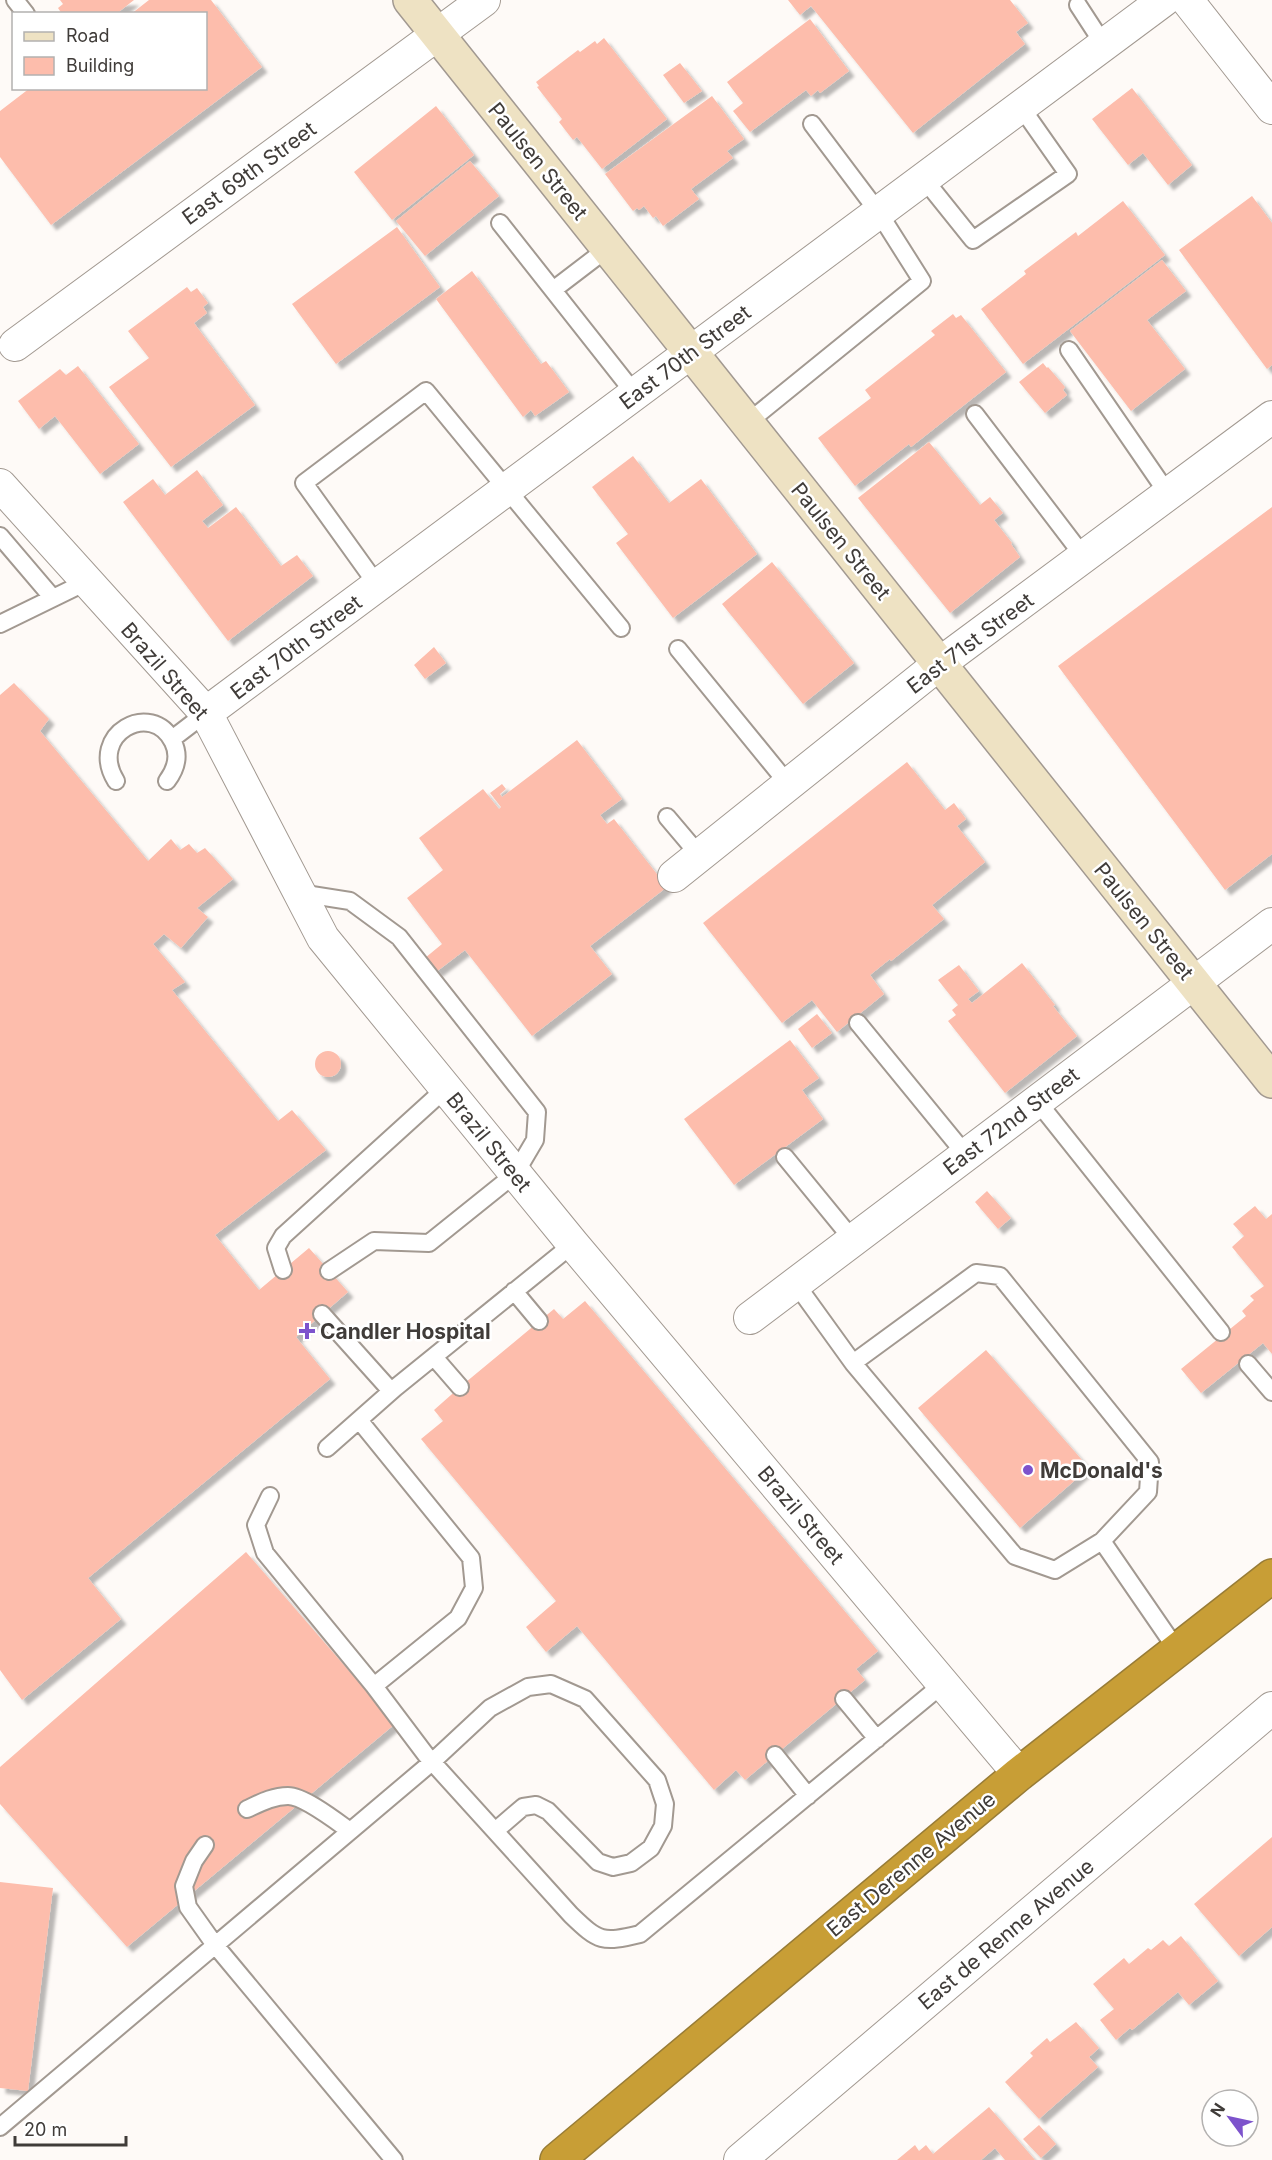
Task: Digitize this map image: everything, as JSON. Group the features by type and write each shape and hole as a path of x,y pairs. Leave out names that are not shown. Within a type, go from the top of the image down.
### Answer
{"highway":[{"name":"East Derenne Avenue","path":"557,2160 1019,1774 1272,1576"}],"street":[{"name":"Paulsen Street","path":"410,0 1272,1082"},
{"name":"East 69th Street","path":"15,345 484,0"},
{"name":"East 70th Street","path":"206,713 1164,0"},
{"path":"1187,0 1272,108"},
{"name":"East 71st Street","path":"674,876 939,664 1272,417"},
{"name":"Brazil Street","path":"0,485 206,713 323,938 573,1244 1019,1774"},
{"name":"East 72nd Street","path":"750,1318 1272,924"},
{"name":"East de Renne Avenue","path":"740,2160 1272,1708"}],"lane":[{"path":"15,0 24,12"},
{"path":"1078,5 1104,45"},
{"path":"924,179 973,240 1068,174 1021,106"},
{"path":"747,423 922,281 879,213 812,124"},
{"path":"501,223 635,394"},
{"path":"553,290 608,248"},
{"path":"1069,350 1168,494"},
{"path":"378,586 304,483 426,391 621,627"},
{"path":"975,414 1084,557"},
{"path":"0,536 52,597"},
{"path":"0,624 86,582"},
{"path":"678,649 789,785"},
{"path":"172,739 206,713"},
{"path":"116,781 110,771 109,748 114,738 132,724 154,724 165,730 172,739 177,761 167,781"},
{"path":"667,818 700,856"},
{"path":"299,893 350,902 399,936 537,1112 535,1140 515,1174 429,1243 374,1241 329,1271"},
{"path":"858,1023 966,1155"},
{"path":"283,1270 276,1248 283,1236 445,1089"},
{"path":"1037,1101 1221,1332"},
{"path":"785,1157 853,1240"},
{"path":"327,1448 391,1391 573,1244"},
{"path":"796,1284 853,1363 1015,1556 1055,1570 1102,1541 1148,1492 1150,1462 1000,1276 976,1273 853,1363"},
{"path":"514,1291 539,1322"},
{"path":"322,1314 391,1391"},
{"path":"434,1357 460,1387"},
{"path":"1248,1364 1272,1392"},
{"path":"359,1420 471,1558 474,1588 458,1618 374,1686"},
{"path":"270,1496 256,1525 265,1553 374,1686 432,1762 591,1934 612,1941 640,1934 943,1684"},
{"path":"1102,1541 1178,1650"},
{"path":"0,2127 432,1762 490,1708 528,1688 552,1684 585,1699 657,1780 664,1804 663,1826 651,1848 630,1863 613,1867 598,1862 548,1811 536,1805 523,1807 495,1831"},
{"path":"844,1699 877,1739"},
{"path":"775,1755 808,1796"},
{"path":"247,1809 268,1799 290,1796 314,1807 350,1831"},
{"path":"205,1845 194,1861 184,1886 188,1907 215,1945 394,2160"}],"building":[{"path":"60,0 134,0 119,12 61,12 58,8 63,4"},
{"path":"149,0 211,0 262,67 51,225 0,157 0,111 27,90 207,90 207,12 134,12"},
{"path":"788,0 1010,0 1028,23 1016,32 1025,44 913,133 811,6 800,15"},
{"path":"810,19 849,71 820,93 818,90 811,96 806,90 750,132 733,111 743,103 727,82"},
{"path":"604,38 667,119 602,169 577,137 573,140 559,122 562,119 537,87 539,86 536,82 578,50 580,52 595,41 597,44"},
{"path":"680,63 702,91 684,103 663,75"},
{"path":"1132,88 1192,165 1168,185 1143,153 1128,165 1092,119"},
{"path":"712,96 744,139 727,151 733,158 691,189 699,199 663,226 656,216 653,218 644,206 633,211 605,174"},
{"path":"436,106 474,155 392,220 354,172"},
{"path":"470,161 499,196 425,256 396,221"},
{"path":"1252,196 1272,223 1272,365 1267,369 1179,250"},
{"path":"1123,201 1165,255 1023,364 981,309 1026,274 1024,271 1076,232 1078,236"},
{"path":"397,227 440,287 336,364 292,304"},
{"path":"1162,260 1186,291 1147,320 1185,369 1131,411 1070,331"},
{"path":"472,271 541,364 546,361 569,392 535,416 531,410 523,417 436,299"},
{"path":"187,287 191,292 197,288 208,303 203,307 207,313 194,323 255,405 171,467 109,387 149,358 128,331"},
{"path":"953,314 956,318 961,315 1006,372 911,447 909,444 855,486 818,438 871,398 865,390 935,335 931,331"},
{"path":"1043,363 1065,387 1063,390 1067,395 1045,413 1019,382"},
{"path":"78,366 139,444 100,474 55,416 39,429 18,401 60,369 66,375"},
{"path":"929,442 980,505 990,497 1003,513 994,520 1020,557 950,613 858,498"},
{"path":"633,456 669,503 701,479 757,554 673,618 616,543 628,534 592,487"},
{"path":"197,470 223,505 202,521 208,528 236,507 281,566 297,555 313,576 228,641 123,502 153,479 165,495"},
{"path":"1272,507 1272,854 1225,890 1058,666"},
{"path":"772,562 854,663 803,704 722,604"},
{"path":"434,647 446,663 425,679 414,665"},
{"path":"14,683 49,719 40,731 148,861 171,839 180,850 189,844 197,853 205,848 233,879 197,908 208,917 181,948 164,934 153,944 185,982 172,990 278,1121 292,1110 326,1150 215,1235 259,1290 309,1248 348,1292 296,1337 330,1379 88,1578 121,1619 22,1700 0,1670 0,695"},
{"path":"577,740 622,799 600,815 607,824 614,819 667,887 590,946 612,974 532,1036 465,950 436,972 425,958 442,944 407,898 443,870 419,838 483,789 499,809 501,807 490,793 502,784 506,789 500,794 502,797"},
{"path":"907,762 945,810 954,803 966,819 957,826 985,862 932,905 944,919 870,975 884,994 837,1032 812,1000 782,1023 703,923"},
{"path":"1022,963 1077,1036 1005,1093 948,1021 956,1015 952,1010 958,1005 938,980 959,965 979,991 968,999 972,1003"},
{"path":"817,1014 832,1033 812,1048 798,1029"},
{"path":"790,1040 819,1078 802,1090 823,1119 734,1185 684,1119"},
{"path":"328,1051 337,1055 341,1064 337,1073 328,1077 319,1073 315,1064 319,1055"},
{"path":"987,1191 1011,1218 998,1229 975,1202"},
{"path":"1255,1206 1266,1219 1272,1214 1272,1354 1263,1343 1201,1393 1181,1369 1246,1316 1242,1311 1254,1300 1250,1296 1264,1286 1232,1247 1244,1236 1233,1224"},
{"path":"585,1301 878,1651 856,1669 865,1680 745,1780 736,1770 714,1790 577,1626 546,1652 526,1627 556,1601 421,1439 443,1421 434,1410 460,1387 554,1309 563,1319"},
{"path":"986,1350 1089,1468 1020,1528 918,1408"},
{"path":"246,1552 395,1724 127,1947 0,1804 0,1767"},
{"path":"1272,1837 1272,1927 1239,1956 1194,1904"},
{"path":"0,1882 53,1888 28,2091 0,2088"},
{"path":"1181,1936 1218,1981 1189,2005 1178,1992 1132,2030 1130,2028 1116,2040 1100,2020 1114,2009 1093,1984 1124,1958 1129,1964 1148,1948 1151,1950 1163,1940 1169,1946"},
{"path":"1076,2022 1099,2048 1089,2057 1098,2067 1039,2119 1005,2082 1033,2056 1030,2053 1047,2038 1050,2042"},
{"path":"989,2107 1035,2160 1005,2160 995,2148 981,2160 897,2160 915,2145 919,2151 926,2145 933,2154"},
{"path":"1039,2125 1056,2144 1041,2158 1023,2139"}],"place":[{"name":"Candler Hospital","path":"307,1331"},
{"name":"McDonald's","path":"1028,1470"}]}
